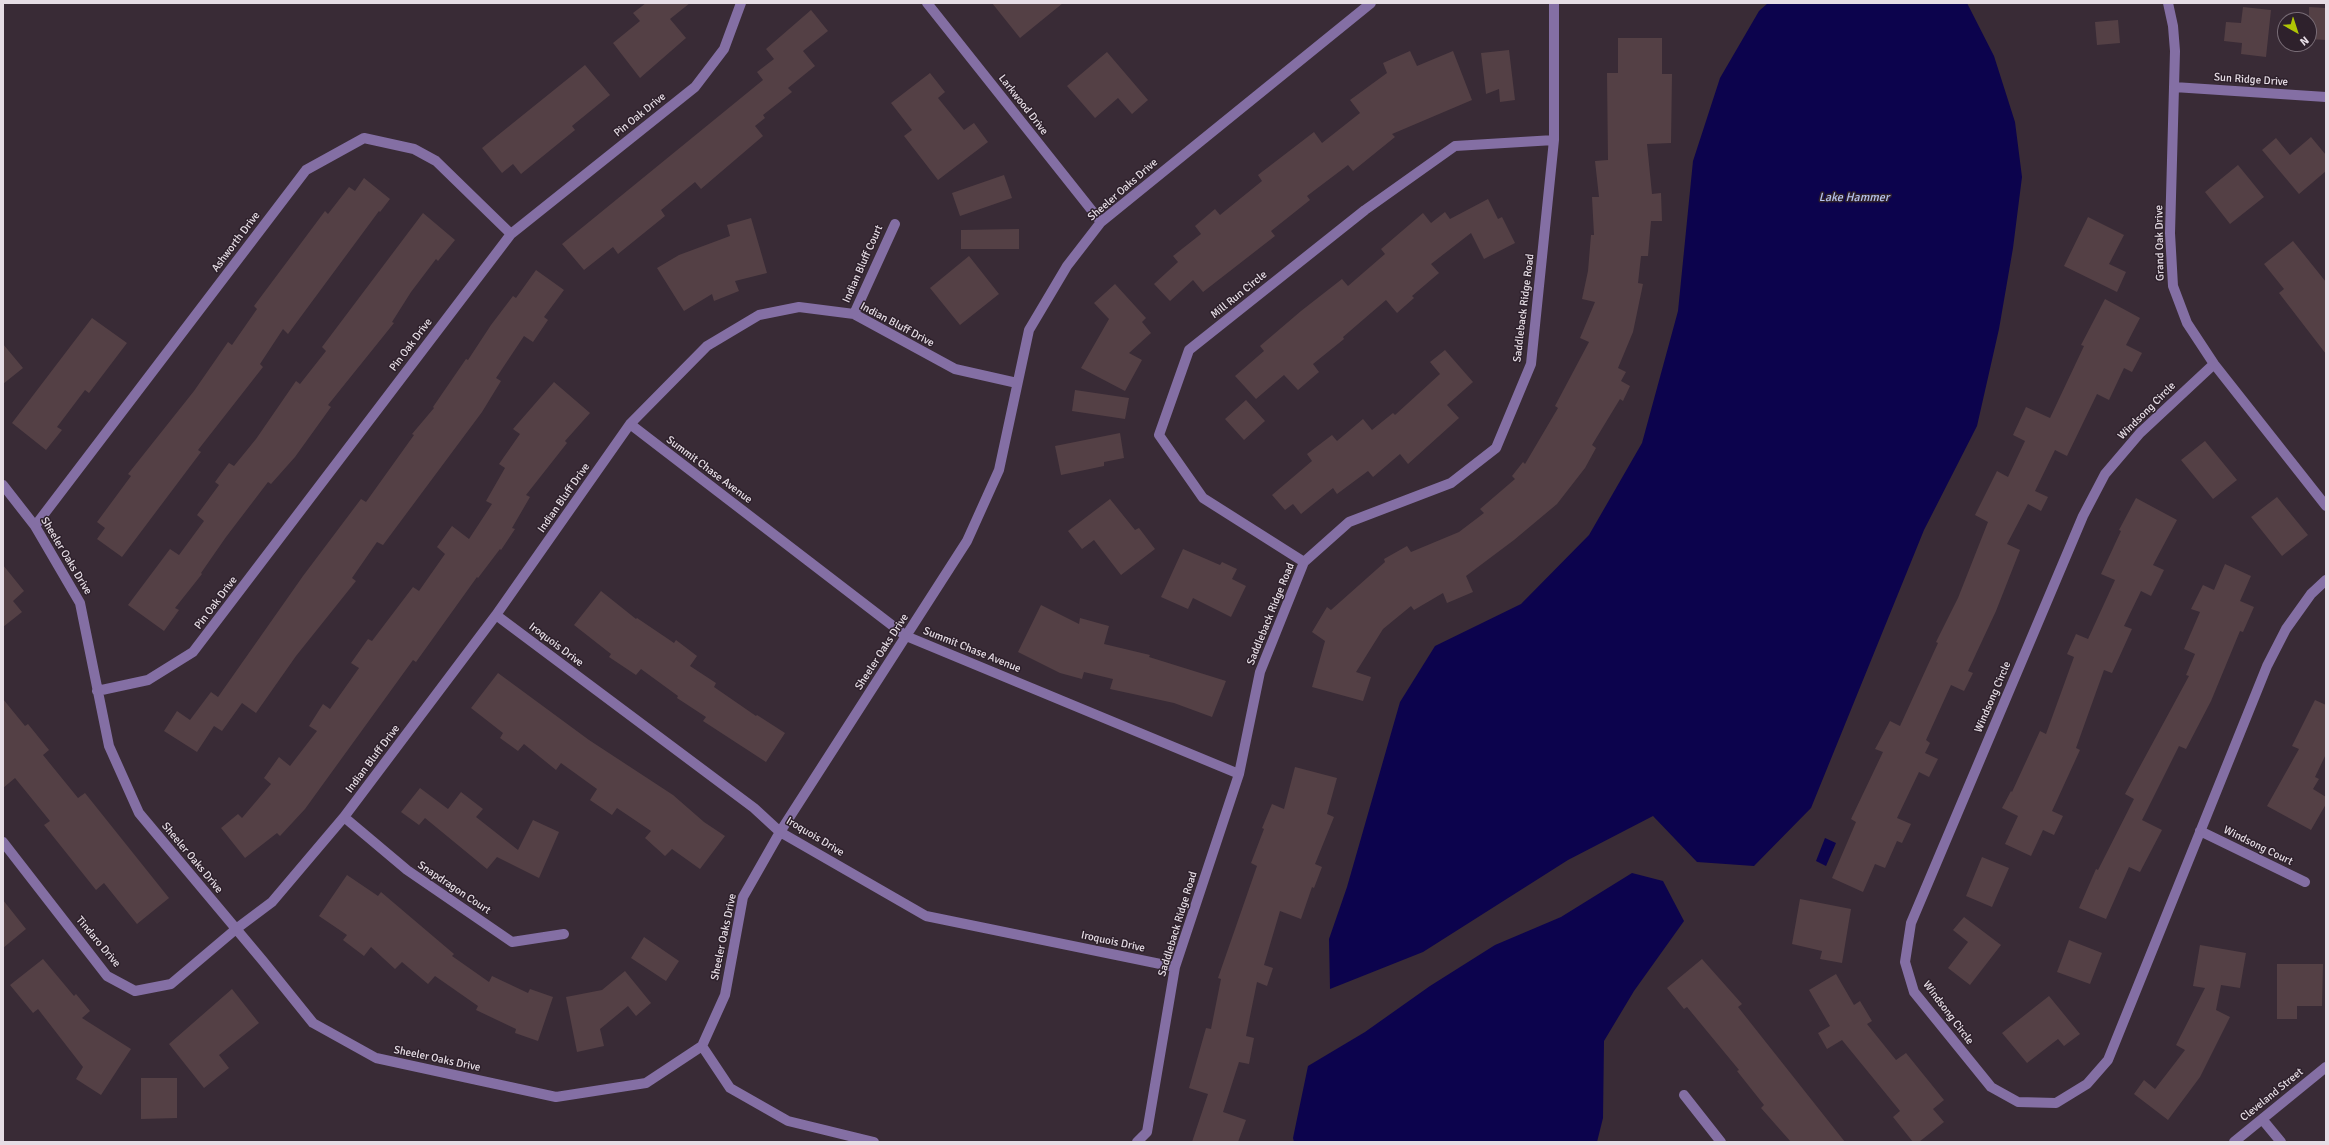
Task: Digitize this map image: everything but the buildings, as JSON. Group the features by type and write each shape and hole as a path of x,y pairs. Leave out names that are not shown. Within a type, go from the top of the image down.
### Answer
{"street":[{"name":"Pin Oak Drive","path":"97,691 148,680 194,652 511,234 695,87 724,49 742,3"},
{"name":"Larkwood Drive","path":"927,3 1101,222"},
{"name":"Sheeler Oaks Drive","path":"3,485 36,526 80,603 109,746 139,813 313,1024 376,1058 556,1097 646,1083 702,1046 725,995 743,897 780,832 967,541 999,470 1029,330 1067,266 1101,222 1371,3"},
{"name":"Saddleback Ridge Road","path":"1137,1142 1147,1132 1175,967 1239,774 1260,672 1304,562 1349,522 1451,483 1496,448 1531,364 1554,140 1554,3"},
{"name":"Grand Oak Drive","path":"2168,3 2173,26 2174,87 2170,233 2173,286 2188,324 2214,364 2326,506"},
{"name":"Sun Ridge Drive","path":"2174,87 2326,98"},
{"name":"Ashworth Drive","path":"36,526 306,170 364,138 414,149 436,161 511,234"},
{"name":"Mill Run Circle","path":"1304,562 1203,498 1159,435 1189,350 1365,210 1455,146 1554,140"},
{"name":"Indian Bluff Court","path":"854,314 895,224"},
{"name":"Indian Bluff Drive","path":"236,929 272,902 344,817 496,615 630,424 707,346 759,315 799,307 854,314 954,368 1017,383"},
{"name":"Windsong Circle","path":"2214,364 2140,433 2105,474 2083,516 1911,924 1905,962 1914,992 1991,1087 2018,1102 2056,1103 2087,1084 2108,1060 2267,666 2286,629 2310,594 2326,580"},
{"name":"Summit Chase Avenue","path":"630,424 906,636 1239,774"},
{"name":"Iroquois Drive","path":"496,615 754,808 780,832 926,916 1175,967"},
{"name":"Snapdragon Court","path":"344,817 407,870 512,942 564,934"},
{"name":"Windsong Court","path":"2200,831 2305,882"},
{"name":"Tindaro Drive","path":"4,844 107,976 135,991 171,984 236,929"},
{"path":"702,1046 730,1088 788,1121 874,1142"},
{"name":"Cleveland Street","path":"2234,1142 2326,1067"},
{"path":"1684,1095 1721,1142"},
{"path":"2262,1119 2281,1142"}],"water":[{"name":"Lake Hammer","path":"1768,3 1967,3 1994,56 2015,122 2022,177 2013,248 1999,329 1977,426 1924,530 1811,808 1754,866 1697,862 1653,816 1568,860 1423,952 1330,989 1329,939 1347,887 1400,702 1435,646 1521,604 1589,535 1642,443 1678,311 1693,161 1720,78 1759,11"},
{"path":"1825,838 1836,843 1826,866 1816,861"},
{"path":"1632,873 1663,881 1684,921 1634,991 1604,1041 1603,1118 1597,1142 1294,1142 1293,1138 1308,1066 1365,1032 1430,986 1495,945 1561,917"}]}
